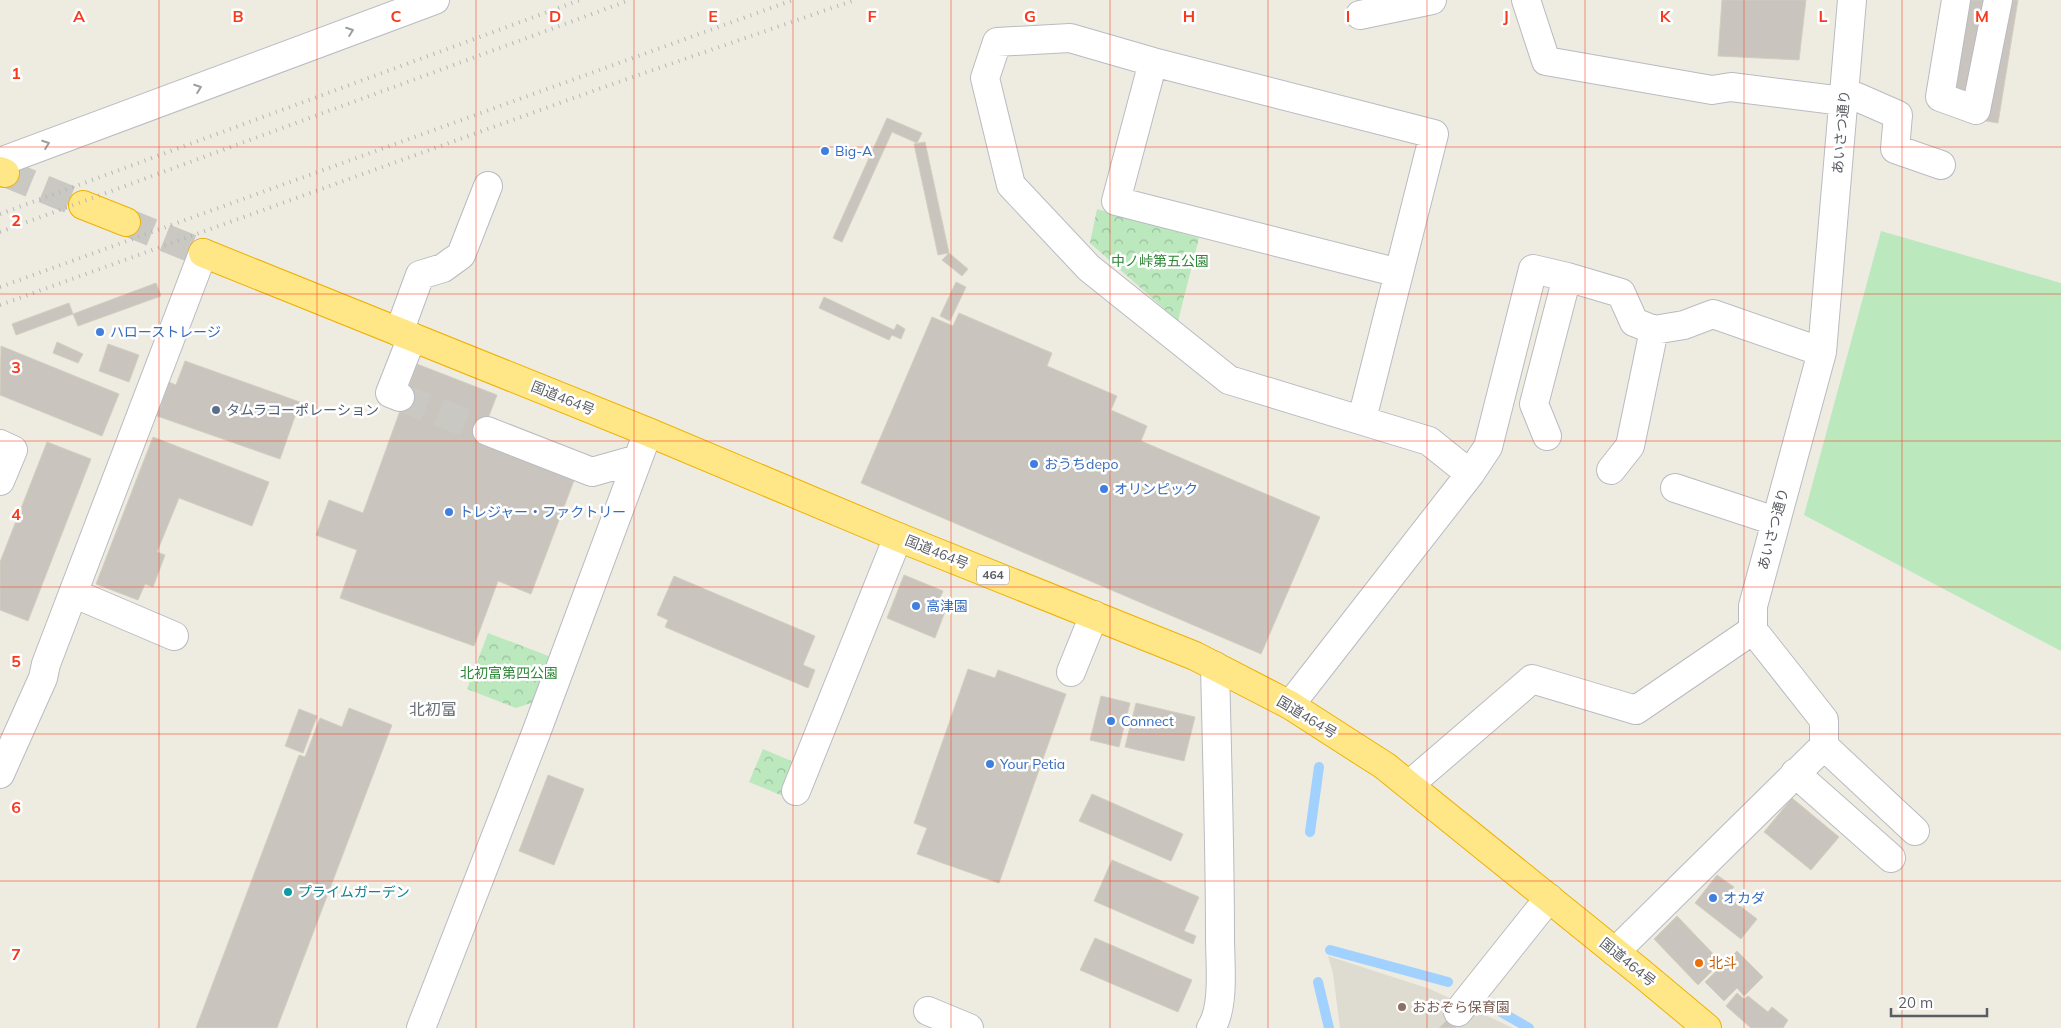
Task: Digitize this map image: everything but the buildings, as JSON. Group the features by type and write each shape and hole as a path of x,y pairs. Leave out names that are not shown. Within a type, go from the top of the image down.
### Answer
{"highway":[{"path":"82,205 126,222"},
{"name":"国道464号","path":"203,253 648,432 898,537 1195,656 1215,666 1290,706 1385,766 1615,952 1695,1025"}],"street":[{"path":"2,169 435,0"},
{"path":"1360,15 1432,0"},
{"path":"1526,0 1546,61 1712,90 1731,87 1843,101 1857,98 1898,115 1895,149 1941,165"},
{"name":"あいさつ通り","path":"1753,630 1753,606 1822,352 1852,0"},
{"path":"1956,0 1940,98 1976,110 1998,0"},
{"path":"1362,419 1434,134 1153,62 1070,38 997,42 985,78 1011,185 1089,268 1229,380 1429,441 1470,474"},
{"path":"1153,62 1116,201 1399,273"},
{"path":"400,398 390,393 420,275 443,268 461,256 488,186"},
{"path":"0,774 43,678 46,664 72,593 203,253"},
{"path":"1290,706 1470,474 1488,447 1533,269 1620,293 1634,322 1654,330 1684,325 1713,314 1822,352"},
{"path":"1547,436 1534,404 1567,277"},
{"path":"1611,470 1630,446 1654,330"},
{"path":"1501,396 1534,404"},
{"path":"488,431 592,472 638,459"},
{"path":"421,1028 536,733 648,432"},
{"path":"0,444 13,450 0,481"},
{"path":"1675,488 1775,521"},
{"path":"796,791 898,537"},
{"path":"72,593 174,636"},
{"path":"1071,672 1094,615"},
{"path":"1409,785 1532,679 1636,710 1753,630 1824,720 1824,746 1914,831"},
{"path":"1211,1028 1215,1022 1220,996 1220,894 1215,666"},
{"path":"1615,952 1824,746"},
{"path":"1795,773 1891,858"},
{"path":"1458,1012 1549,898"},
{"path":"928,1011 969,1028"}],"shaded area":[{"name":"おおぞら保育園","path":"1328,956 1430,989 1513,1028 1340,1028 1333,974"}],"green space":[{"name":"中ノ峠第五公園","path":"1097,209 1199,238 1178,321 1090,243"},
{"path":"1881,231 2061,283 2061,651 1804,515"},
{"name":"北初富第四公園","path":"488,633 551,657 534,702 516,708 467,689"},
{"path":"763,749 796,763 783,796 749,782"}],"waterway":[{"path":"1310,832 1319,767"},
{"path":"1330,950 1448,982"},
{"path":"1318,982 1329,1028"},
{"path":"1487,1004 1529,1028"}],"tunnel":[{"path":"5,173 83,205"},
{"path":"126,222 203,253"},
{"path":"400,397 487,431"}],"railway":[{"path":"0,214 580,0"},
{"path":"0,232 630,0"},
{"path":"0,287 793,0"},
{"path":"0,305 604,87 855,0"}],"place":[{"name":"Big-A","path":"825,151"},
{"name":"ハローストレージ","path":"100,332"},
{"name":"タムラコーポレーション","path":"216,410"},
{"name":"おうちdepo","path":"1034,464"},
{"name":"オリンピック","path":"1104,489"},
{"name":"トレジャー・ファクトリー","path":"449,512"},
{"name":"高津園","path":"916,606"},
{"name":"Connect","path":"1111,721"},
{"name":"Your Petia","path":"990,764"},
{"name":"プライムガーデン","path":"288,892"},
{"name":"オカダ","path":"1713,898"},
{"name":"北斗","path":"1699,963"},
{"name":"おおぞら保育園","path":"1402,1007"}],"district":[{"name":"北初富","path":"433,709"}]}
